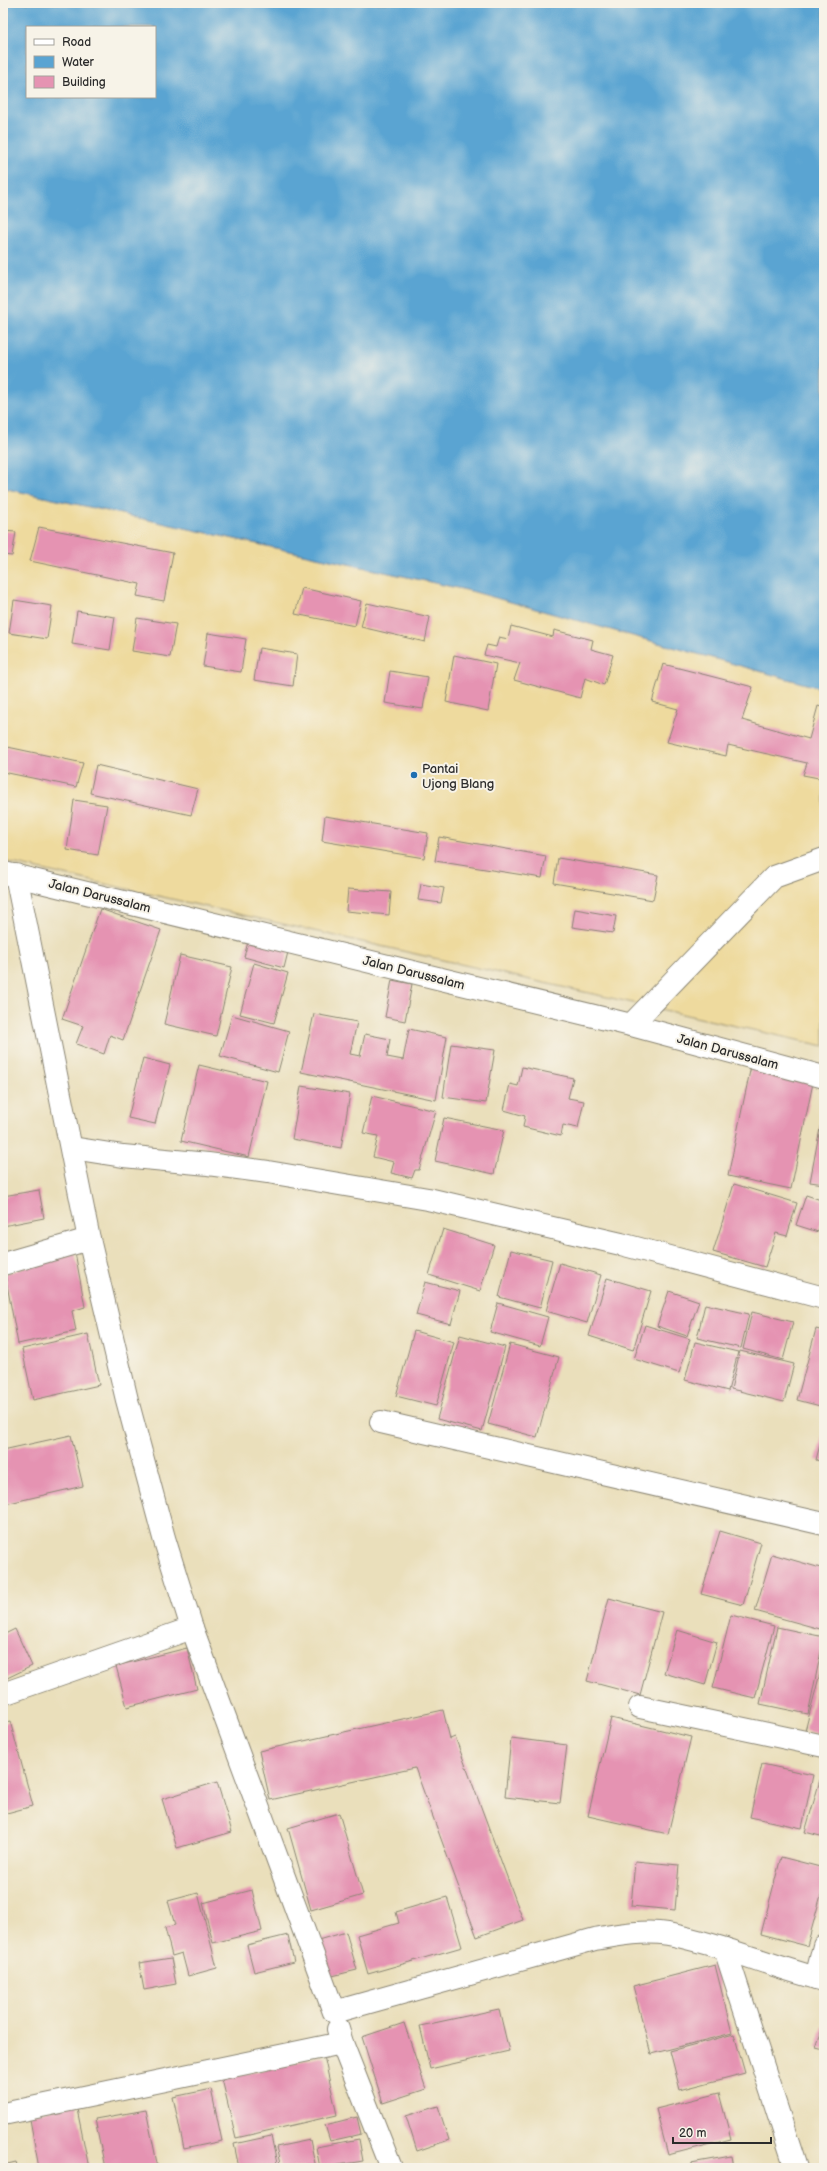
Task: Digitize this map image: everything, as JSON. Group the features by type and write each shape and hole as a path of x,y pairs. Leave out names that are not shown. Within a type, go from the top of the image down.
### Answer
{"street":[{"path":"631,1025 774,877 824,859"},
{"path":"10,874 72,1148 89,1239 127,1400 164,1538 192,1628 334,2012 342,2043 391,2168"},
{"name":"Jalan Darussalam","path":"10,874 631,1025 824,1077"},
{"path":"72,1148 123,1156 208,1164 260,1171 428,1199 621,1244 824,1298"},
{"path":"3,1264 89,1239"},
{"path":"381,1422 824,1524"},
{"path":"3,1694 192,1628"},
{"path":"640,1707 824,1746"},
{"path":"334,2012 595,1939 624,1933 666,1934 725,1949 820,1979 824,1946"},
{"path":"725,1949 796,2168"},
{"path":"3,2114 342,2043"}],"sand":[{"name":"Pantai Ujong Blang","path":"3,488 471,591 824,689 824,1046 3,861"}],"water":[{"path":"3,3 824,3 824,689 471,591 3,488"}],"building":[{"path":"39,527 173,553 164,601 137,596 140,584 30,561"},
{"path":"3,531 16,532 12,556 3,555"},
{"path":"302,588 361,601 355,626 295,614"},
{"path":"14,600 52,606 47,639 9,633"},
{"path":"367,603 430,617 425,642 361,627"},
{"path":"77,611 115,617 110,650 72,644"},
{"path":"137,618 176,624 170,657 132,651"},
{"path":"511,626 553,637 554,630 593,640 591,649 613,655 604,685 585,678 580,698 514,680 520,663 484,655 487,645 496,647 499,637 508,639"},
{"path":"208,633 246,639 241,672 203,666"},
{"path":"259,648 297,654 293,686 254,680"},
{"path":"454,655 496,664 488,711 446,702"},
{"path":"663,664 753,687 742,720 809,739 818,706 824,708 824,779 803,775 807,763 728,745 726,756 667,742 678,709 652,702"},
{"path":"390,671 428,677 423,709 385,703"},
{"path":"3,746 83,763 76,787 3,772"},
{"path":"96,765 198,789 191,815 90,793"},
{"path":"74,800 107,805 98,855 67,850"},
{"path":"325,816 428,833 424,858 322,841"},
{"path":"439,837 546,856 542,878 435,861"},
{"path":"558,858 658,875 653,900 554,883"},
{"path":"421,884 444,888 441,903 418,900"},
{"path":"348,889 391,892 389,915 346,911"},
{"path":"100,909 161,930 123,1040 110,1035 104,1054 76,1044 83,1026 62,1019"},
{"path":"575,909 616,916 613,933 572,927"},
{"path":"249,938 289,948 284,968 244,957"},
{"path":"180,955 232,967 216,1036 164,1024"},
{"path":"254,963 288,973 274,1023 240,1014"},
{"path":"392,980 412,984 405,1021 385,1017"},
{"path":"314,1014 357,1022 350,1054 360,1056 365,1034 390,1039 387,1057 403,1060 409,1029 447,1037 436,1100 301,1072"},
{"path":"232,1015 289,1031 278,1072 220,1056"},
{"path":"451,1044 495,1050 486,1103 443,1097"},
{"path":"143,1058 170,1065 155,1124 128,1118"},
{"path":"199,1065 267,1081 249,1157 181,1141"},
{"path":"751,1066 814,1078 791,1189 728,1176"},
{"path":"522,1067 573,1078 568,1098 584,1101 578,1128 563,1125 561,1136 523,1127 525,1116 504,1110 510,1084 518,1086"},
{"path":"301,1086 350,1094 341,1148 292,1139"},
{"path":"372,1096 436,1111 419,1170 415,1170 412,1178 391,1173 394,1162 373,1157 378,1136 363,1133"},
{"path":"824,1112 824,1184 810,1182"},
{"path":"444,1118 504,1130 494,1174 435,1161"},
{"path":"734,1184 797,1203 787,1236 776,1233 765,1267 713,1252"},
{"path":"39,1190 44,1218 3,1226 3,1196"},
{"path":"806,1195 824,1201 824,1214 818,1232 796,1225"},
{"path":"443,1229 494,1245 480,1291 429,1275"},
{"path":"511,1250 552,1260 540,1308 499,1297"},
{"path":"75,1252 85,1307 72,1311 76,1331 18,1344 5,1274"},
{"path":"560,1263 601,1275 587,1323 546,1311"},
{"path":"607,1278 651,1291 633,1350 589,1336"},
{"path":"425,1282 460,1291 451,1324 416,1315"},
{"path":"669,1291 699,1301 687,1336 657,1326"},
{"path":"498,1303 548,1317 540,1346 490,1332"},
{"path":"705,1304 749,1314 741,1348 697,1338"},
{"path":"752,1312 793,1322 783,1360 743,1349"},
{"path":"645,1325 690,1339 679,1373 634,1359"},
{"path":"816,1329 824,1331 824,1407 797,1400"},
{"path":"414,1331 454,1342 436,1406 396,1396"},
{"path":"88,1334 99,1385 33,1400 22,1349"},
{"path":"460,1335 505,1347 482,1431 437,1419"},
{"path":"695,1342 738,1352 728,1391 685,1380"},
{"path":"510,1344 559,1357 537,1437 488,1424"},
{"path":"740,1351 794,1364 784,1402 731,1389"},
{"path":"824,1429 824,1462 816,1460"},
{"path":"71,1435 83,1486 5,1504 3,1494 3,1450"},
{"path":"720,1531 761,1543 743,1605 701,1594"},
{"path":"772,1554 824,1569 824,1615 820,1629 755,1611"},
{"path":"609,1598 662,1612 640,1695 587,1681"},
{"path":"731,1615 774,1626 755,1698 713,1688"},
{"path":"777,1627 824,1637 808,1714 760,1704"},
{"path":"15,1629 32,1666 3,1680 3,1635"},
{"path":"677,1630 717,1642 705,1685 664,1673"},
{"path":"187,1648 197,1689 127,1707 116,1666"},
{"path":"824,1658 824,1735 805,1731"},
{"path":"443,1710 450,1739 455,1737 523,1920 477,1937 415,1768 270,1800 259,1751"},
{"path":"611,1718 691,1737 668,1834 588,1816"},
{"path":"10,1721 33,1806 3,1814 3,1723"},
{"path":"511,1738 567,1745 560,1803 505,1797"},
{"path":"762,1764 813,1775 802,1828 750,1817"},
{"path":"820,1780 824,1781 824,1837 805,1832"},
{"path":"217,1782 232,1832 177,1848 162,1799"},
{"path":"339,1813 363,1895 311,1910 288,1828"},
{"path":"781,1857 824,1868 824,1884 807,1946 761,1934"},
{"path":"635,1861 679,1865 675,1910 631,1906"},
{"path":"252,1890 262,1931 213,1943 203,1903"},
{"path":"198,1893 217,1968 188,1976 182,1953 172,1956 165,1928 175,1925 168,1901"},
{"path":"447,1897 462,1947 368,1974 357,1935 399,1923 396,1912"},
{"path":"346,1932 357,1970 328,1977 318,1940"},
{"path":"288,1935 294,1962 254,1972 247,1945"},
{"path":"171,1958 176,1984 144,1990 139,1963"},
{"path":"715,1965 732,2033 651,2054 633,1986"},
{"path":"499,2009 509,2051 430,2069 420,2026"},
{"path":"404,2023 426,2089 383,2103 362,2037"},
{"path":"824,2023 824,2050 816,2048"},
{"path":"734,2034 745,2073 680,2090 670,2051"},
{"path":"324,2056 337,2115 236,2138 222,2079"},
{"path":"211,2089 222,2141 184,2149 173,2097"},
{"path":"719,2093 731,2139 668,2155 656,2109"},
{"path":"76,2104 89,2168 39,2168 29,2114"},
{"path":"438,2106 449,2140 417,2151 406,2116"},
{"path":"146,2110 158,2168 105,2168 95,2119"},
{"path":"357,2117 361,2134 330,2141 325,2125"},
{"path":"271,2136 278,2168 239,2168 234,2144"},
{"path":"359,2139 363,2161 320,2168 316,2147"},
{"path":"310,2140 316,2168 281,2168 276,2147"},
{"path":"731,2156 733,2168 691,2168 691,2163"},
{"path":"16,2162 18,2168 3,2168 3,2165"}],"place":[{"name":"Pantai Ujong Blang","path":"414,775"}]}
